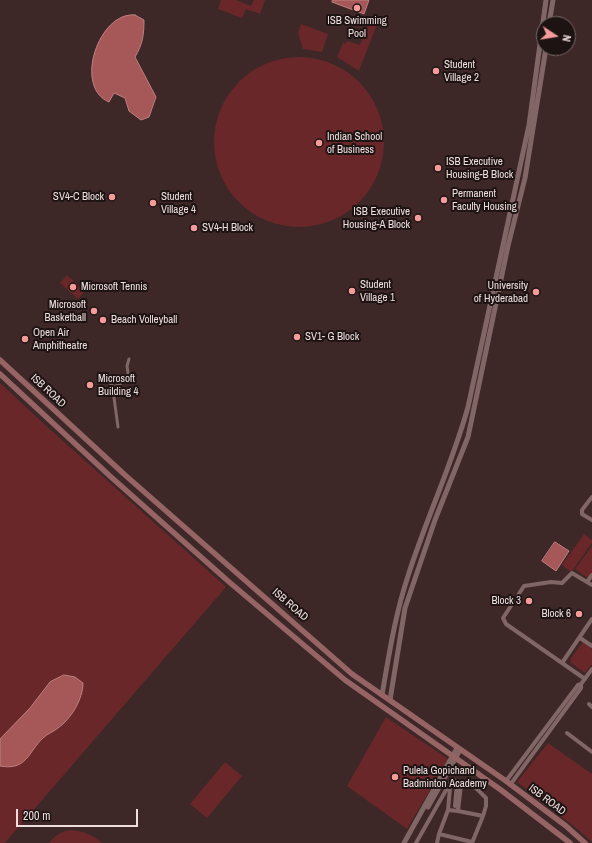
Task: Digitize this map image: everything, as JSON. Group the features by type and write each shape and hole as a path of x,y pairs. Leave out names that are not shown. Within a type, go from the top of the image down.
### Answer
{"main road":[{"name":"ISB ROAD","path":"0,360 185,529 204,543 352,674 508,783 566,826 585,843"},
{"name":"ISB ROAD","path":"0,374 111,477 228,581 345,680 454,757 570,843"}],"street":[{"path":"382,695 398,610 408,575 456,449 468,407 529,125 546,0"},
{"path":"550,16 553,0"},
{"path":"390,700 405,608 435,520 468,437 508,246 525,178 545,56"},
{"path":"114,387 129,378 127,366 129,360"},
{"path":"106,379 114,387 113,399 118,427"},
{"path":"592,497 582,510 582,514 592,520"},
{"path":"585,679 506,624 503,618 524,586 552,582 562,583 572,574 592,585"},
{"path":"587,582 592,575"},
{"path":"562,663 592,619"},
{"path":"580,638 592,646"},
{"path":"508,783 578,685 581,684 592,669"},
{"path":"568,733 592,752"},
{"path":"404,843 459,749"},
{"path":"416,843 452,780 457,781 455,806"},
{"path":"439,834 472,843 483,816 487,801 486,798 475,787 468,783 461,785 458,811"},
{"path":"437,843 448,810 450,788 448,787"},
{"path":"448,810 483,816"},
{"path":"408,843 415,826"}],"shaded area":[{"path":"221,0 236,0 251,6 254,0 265,0 260,14 246,9 242,18 218,9"},
{"name":"ISB Swimming Pool","path":"333,0 369,0 364,14 332,2"},
{"path":"135,15 144,20 144,30 140,48 135,57 156,97 149,117 141,120 129,111 125,98 114,93 109,102 98,94 93,82 92,67 95,51 101,37 111,25 122,17"},
{"path":"370,21 377,24 359,71 337,57 343,43 345,44 347,41 360,45"},
{"path":"301,24 328,34 322,52 303,49 298,33"},
{"path":"291,57 307,57 332,63 353,76 365,88 378,109 384,134 384,150 378,175 365,196 353,208 332,221 307,227 291,227 266,221 245,208 233,196 220,175 214,150 214,134 220,109 233,88 245,76 266,63"},
{"name":"Microsoft Tennis","path":"67,275 85,291 78,299 60,283"},
{"path":"0,383 226,587 5,843 0,843"},
{"path":"584,534 592,540 592,543 571,572 562,565"},
{"path":"555,542 569,551 556,571 542,561"},
{"path":"592,546 592,574 589,579 575,569"},
{"path":"583,642 592,649 592,664 585,673 570,662 571,658"},
{"path":"64,675 75,677 83,683 79,702 72,714 63,724 46,735 22,763 9,767 0,766 0,739 30,708 50,682"},
{"name":"Pulela Gopichand Badminton Academy","path":"386,717 448,759 407,829 347,786"},
{"path":"548,743 592,774 592,842 517,782"},
{"path":"225,762 242,776 207,818 190,804"},
{"path":"72,830 95,837 102,843 49,843 59,834"}],"place":[{"name":"ISB Swimming Pool","path":"357,8"},
{"name":"Student Village 2","path":"436,71"},
{"name":"Indian School of Business","path":"319,143"},
{"name":"ISB Executive Housing-B Block","path":"438,168"},
{"name":"SV4-C Block","path":"112,197"},
{"name":"Permanent Faculty Housing","path":"444,200"},
{"name":"Student Village 4","path":"153,203"},
{"name":"ISB Executive Housing-A Block","path":"418,218"},
{"name":"SV4-H Block","path":"194,228"},
{"name":"Microsoft Tennis","path":"73,287"},
{"name":"Student Village 1","path":"352,291"},
{"name":"University of Hyderabad","path":"536,292"},
{"name":"Microsoft Basketball","path":"94,311"},
{"name":"Beach Volleyball","path":"103,320"},
{"name":"SV1- G Block","path":"297,337"},
{"name":"Open Air Amphitheatre","path":"25,339"},
{"name":"Microsoft Building 4","path":"90,385"},
{"name":"Block 3","path":"529,601"},
{"name":"Block 6","path":"579,614"},
{"name":"Pulela Gopichand Badminton Academy","path":"395,777"}]}
